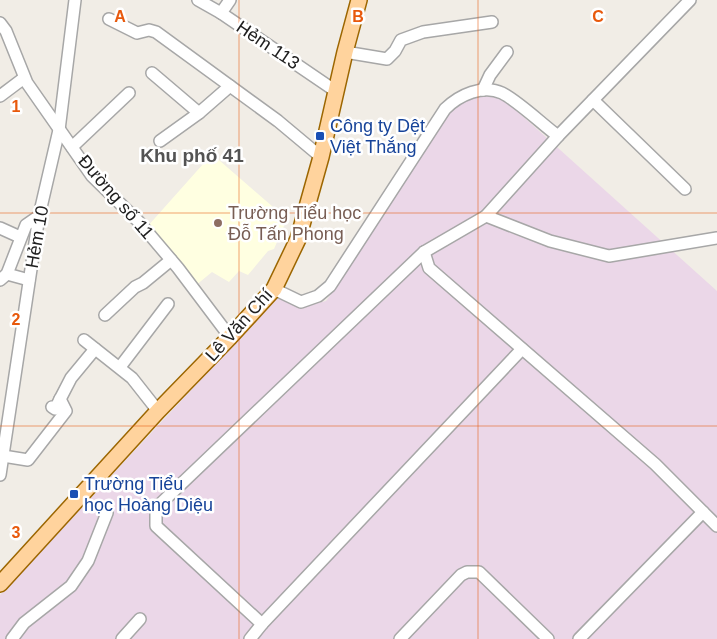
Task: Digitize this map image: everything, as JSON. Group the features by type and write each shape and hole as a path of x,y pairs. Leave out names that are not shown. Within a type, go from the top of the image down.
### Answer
{"main road":[{"name":"Lê Văn Chí","path":"0,584 158,411 274,289 298,239 321,157 359,0"}],"street":[{"name":"Hẻm 10","path":"0,475 39,216 58,130 75,0"},
{"name":"Hẻm 113","path":"198,0 221,13 337,92"},
{"path":"221,13 230,0"},
{"path":"262,624 156,526 156,508 424,252 486,216 558,136 690,0"},
{"path":"109,19 137,33 149,30 156,32 278,122 321,157"},
{"path":"345,52 387,59 395,51 400,40 423,32 492,22"},
{"name":"Đường số 11","path":"0,23 6,31 24,78 58,130 92,176 138,222 171,260 230,337"},
{"path":"483,90 490,75 507,52"},
{"path":"152,72 199,112"},
{"path":"0,96 24,78"},
{"path":"160,141 230,86"},
{"path":"274,289 301,302 318,296 330,286 445,109 460,97 483,90 501,93 558,136"},
{"path":"72,147 129,93"},
{"path":"593,100 685,189"},
{"path":"29,280 3,277 26,224 39,216"},
{"path":"486,216 550,241 609,256 717,238"},
{"path":"0,228 20,237"},
{"path":"424,252 429,268 655,464 717,526"},
{"path":"105,315 135,287 143,283 171,260"},
{"path":"120,367 168,304"},
{"path":"84,340 132,378 158,411"},
{"path":"3,456 28,460 66,411 56,403 71,378 95,349"},
{"path":"250,639 262,624 522,349"},
{"path":"579,639 703,512"},
{"path":"19,637 24,623 71,586 88,561 107,513"},
{"path":"400,639 461,575 472,571 479,572 548,639"},
{"path":"122,639 140,619"}],"shaded area":[{"path":"483,96 499,98 508,103 717,291 717,639 0,639 0,595 277,298 298,306 307,306 326,301 447,109 470,98"},
{"name":"Trường Tiểu học Đỗ Tấn Phong","path":"212,154 287,219 274,249 268,251 248,275 239,271 229,282 212,272 195,286 147,227"}],"place":[{"name":"Công ty Dệt Việt Thắng","path":"320,136"},
{"name":"Trường Tiểu học Đỗ Tấn Phong","path":"218,223"},
{"name":"Trường Tiểu học Hoàng Diệu","path":"74,494"}],"district":[{"name":"Khu phố 41","path":"192,155"}]}
